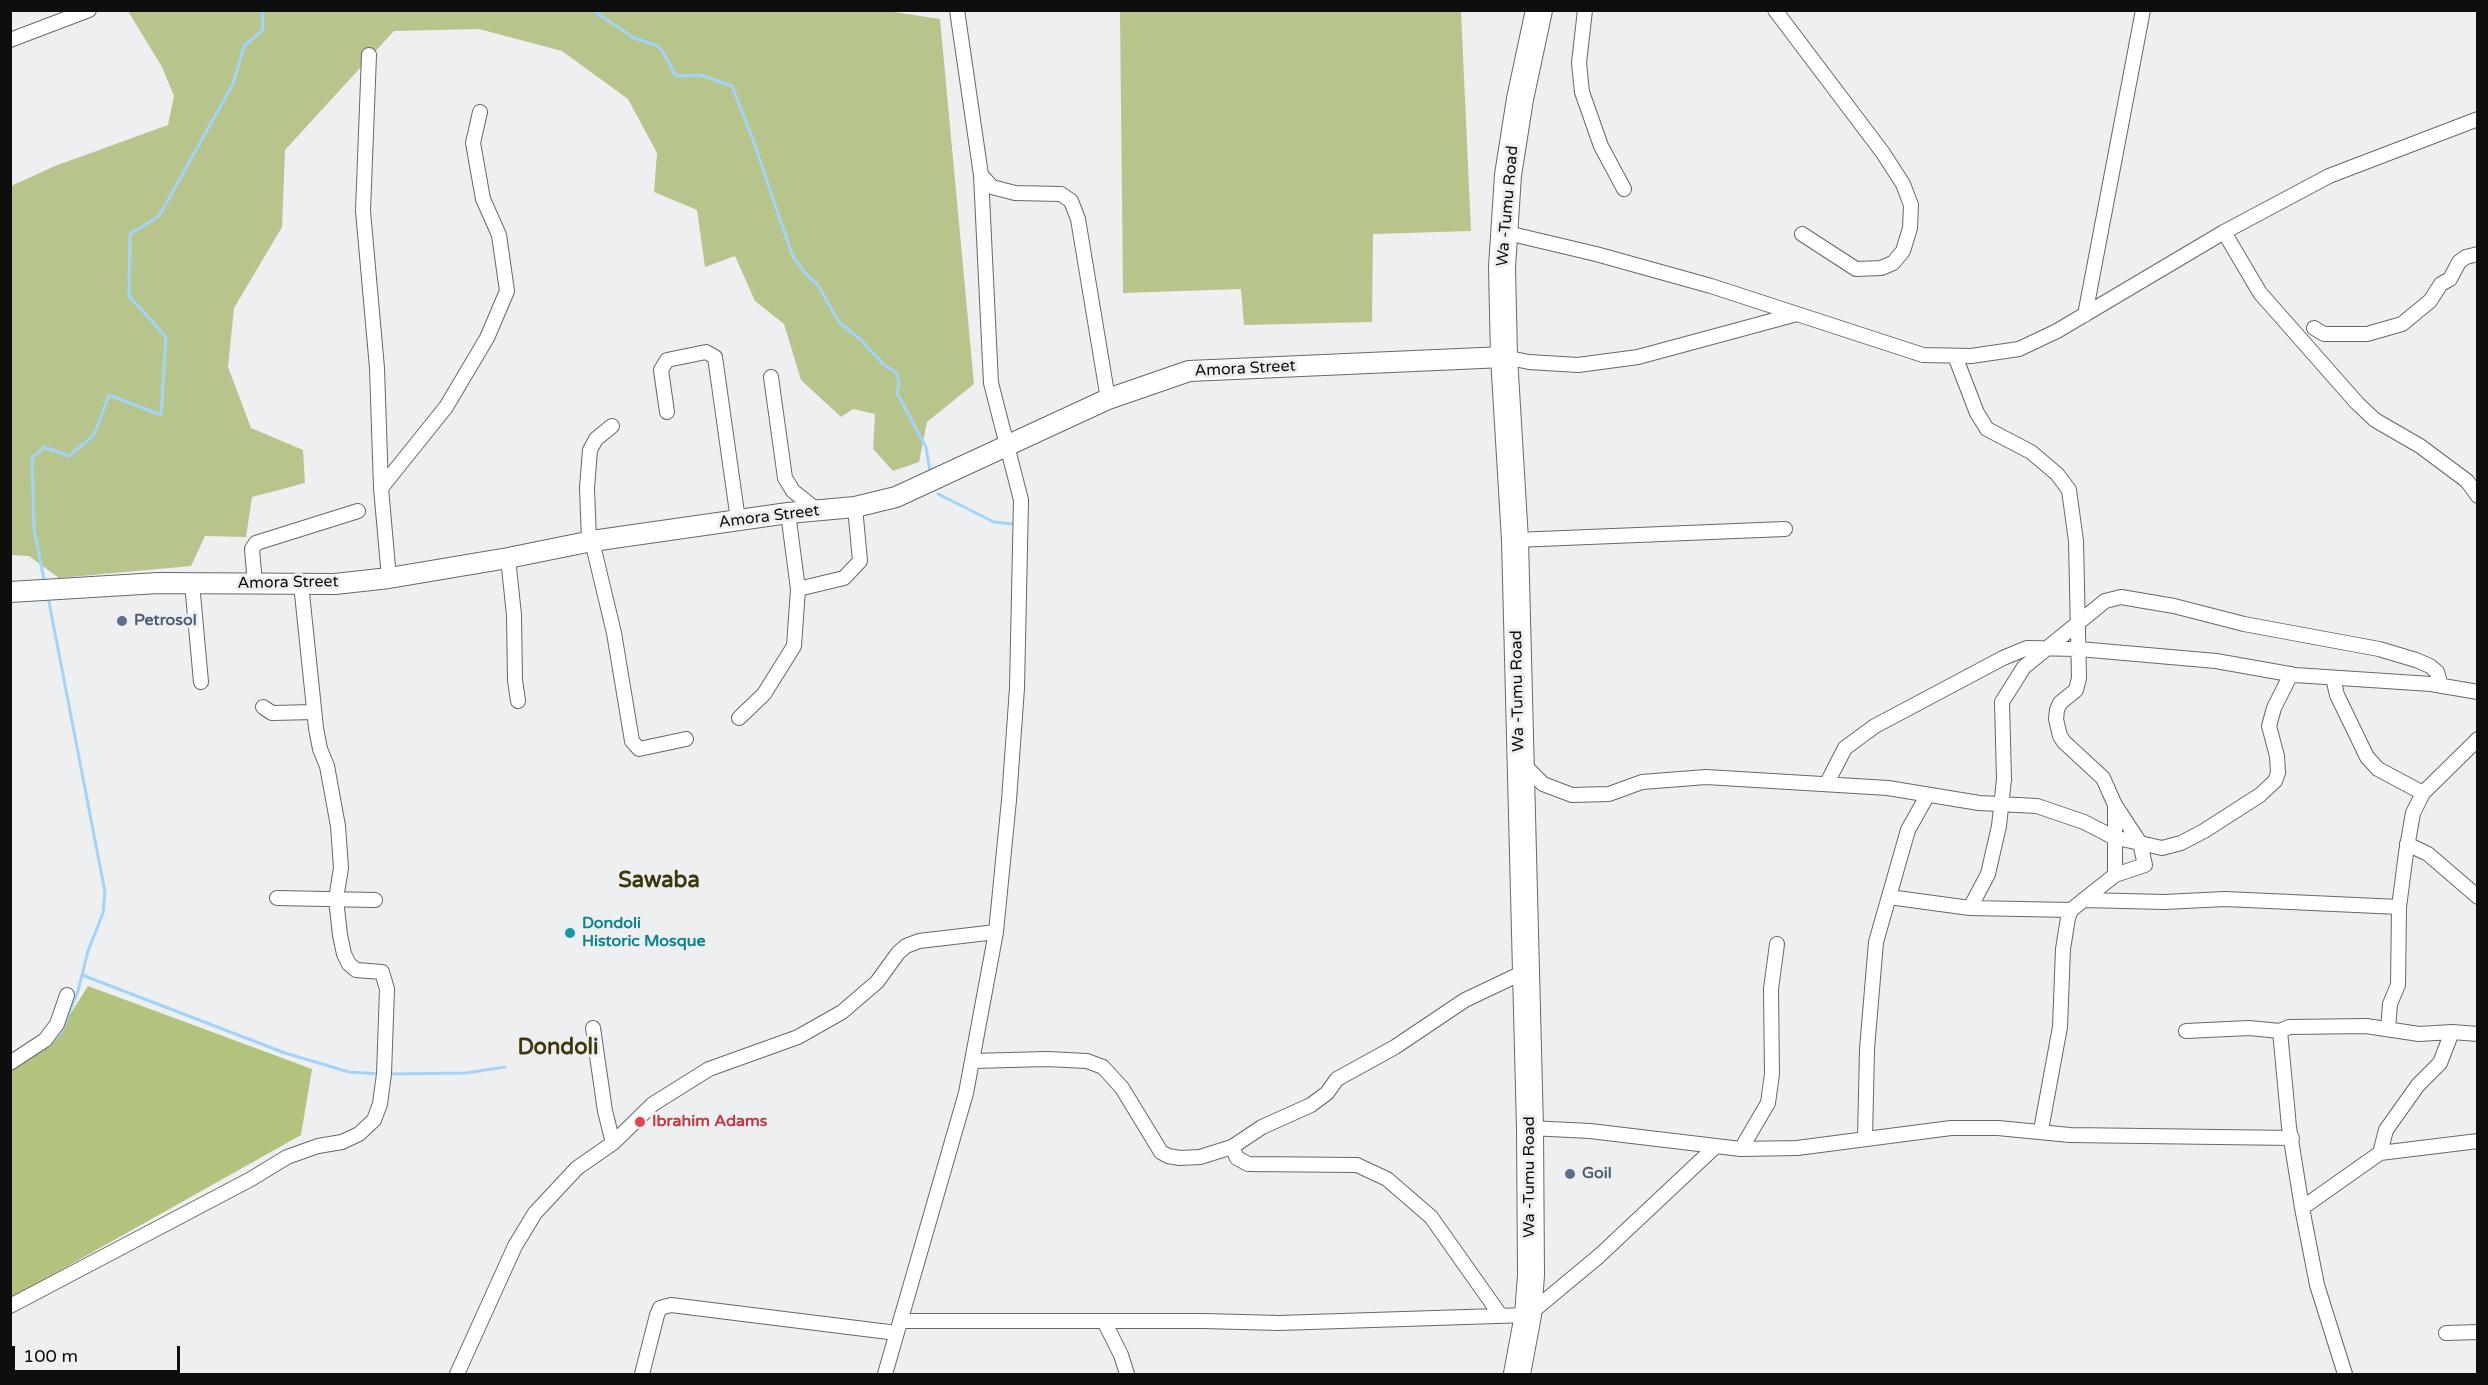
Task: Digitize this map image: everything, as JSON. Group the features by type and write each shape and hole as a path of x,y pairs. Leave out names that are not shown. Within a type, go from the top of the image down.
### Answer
{"highway":[{"name":"Wa -Tumu Road","path":"1513,1372 1528,1315 1531,1275 1530,1128 1515,540 1504,357 1502,267 1503,232 1514,131 1539,10"}],"street":[{"path":"10,39 89,10"},
{"path":"885,1374 966,1092 972,1061 996,932 1017,688 1021,501 991,384 981,175 957,10"},
{"path":"1585,10 1578,63 1582,92 1600,146 1624,189"},
{"path":"1775,10 1883,153 1903,184 1911,205 1910,228 1903,251 1893,263 1881,268 1856,269 1802,234"},
{"path":"2085,315 2143,10"},
{"path":"369,55 363,211 377,368 381,488 388,578"},
{"path":"381,488 446,407 487,338 507,291 499,235 483,199 473,143 480,112"},
{"path":"1503,232 1596,254 1711,286 1923,355 1971,356 2019,349 2085,315 2224,232 2329,176 2478,120"},
{"path":"981,175 992,187 1014,193 1061,194 1071,201 1078,219 1108,399"},
{"path":"2224,232 2260,293 2357,403 2374,420 2420,446 2466,481 2478,496"},
{"path":"2314,328 2324,334 2367,334 2402,324 2430,301 2441,284 2450,279 2459,262 2466,256 2478,254"},
{"path":"1504,357 1529,362 1578,364 1638,357 1797,314"},
{"path":"667,412 661,370 667,360 706,352 715,357 738,520"},
{"path":"1954,356 1977,413 1987,429 2031,452 2057,474 2068,490 2076,541 2079,620 2078,686 2060,703 2057,710 2060,736 2103,778 2115,805 2140,843 2145,865 2115,875 2072,910 2068,918 2063,949 2060,1027 2041,1130"},
{"name":"Amora Street","path":"10,592 96,585 334,584 388,578 508,558 590,541 788,513 855,507 896,497 1108,399 1189,371 1504,357"},
{"path":"771,377 785,478 793,491 818,510"},
{"path":"612,426 596,439 590,450 587,488 590,541 615,633 632,741 639,749 686,740"},
{"path":"798,589 844,578 860,561 855,507"},
{"path":"255,584 252,549 256,543 358,511"},
{"path":"739,718 764,694 794,646 798,589 788,513"},
{"path":"1515,540 1785,530"},
{"path":"508,558 514,615 515,680 518,701"},
{"path":"192,584 201,682"},
{"path":"10,1306 250,1179 287,1157 318,1146 342,1142 359,1134 374,1120 380,1104 384,1074 387,989 382,972 356,969 350,964 344,954 340,935 336,899 341,868 338,826 314,712 302,584"},
{"path":"1970,908 1988,874 2002,805 2004,779 2002,702 2024,667 2079,620 2105,602 2121,597 2174,606 2244,624 2379,649 2430,666 2437,672 2441,686"},
{"path":"1827,783 1845,748 1875,726 2003,658 2027,648 2079,649 2216,661 2291,674 2441,686 2478,692"},
{"path":"1520,760 1543,784 1572,795 1609,794 1642,782 1706,777 1888,788 1927,796 2002,805 2037,806 2084,822 2113,837 2162,848 2181,843 2252,800 2275,781 2277,756 2269,726 2274,708 2291,674"},
{"path":"2333,678 2337,695 2367,757 2378,769 2423,792"},
{"path":"263,707 272,712 314,712"},
{"path":"2388,1029 2390,1004 2398,985 2399,907 2407,844 2414,813 2423,792 2478,739"},
{"path":"1865,1139 1868,1049 1876,942 1908,830 1927,796"},
{"path":"2115,805 2113,837 2115,875"},
{"path":"2407,844 2428,854 2478,897"},
{"path":"1889,897 1970,908 2072,910"},
{"path":"277,898 375,900"},
{"path":"2083,900 2164,902 2224,899 2399,907"},
{"path":"457,1374 515,1246 535,1213 577,1168 613,1143 653,1104 709,1069 798,1037 842,1012 877,982 897,953 906,946 919,941 996,932"},
{"path":"1741,1149 1768,1103 1772,1074 1771,989 1777,944"},
{"path":"972,1061 1047,1059 1086,1061 1103,1067 1122,1089 1161,1152 1180,1158 1200,1157 1232,1147 1262,1127 1311,1105 1327,1093 1337,1079 1395,1047 1465,1000 1526,971"},
{"path":"10,1063 45,1040 57,1024 67,995"},
{"path":"2186,1031 2249,1028 2280,1031 2289,1027 2322,1025 2366,1026 2419,1034 2452,1032 2478,1034"},
{"path":"592,1028 605,1112 613,1143"},
{"path":"2280,1031 2302,1208 2317,1285 2345,1374"},
{"path":"2380,1153 2386,1130 2418,1085 2440,1063 2452,1032"},
{"path":"1530,1128 1590,1131 1741,1149 1797,1148 1951,1128 2041,1130 2070,1135 2292,1137"},
{"path":"2302,1208 2380,1153 2478,1141"},
{"path":"1232,1147 1237,1158 1248,1164 1357,1165 1387,1179 1431,1217 1501,1316"},
{"path":"642,1374 657,1315 660,1308 671,1305 899,1327 1104,1321 1279,1323 1528,1315 1599,1256 1715,1147"},
{"path":"1104,1321 1121,1355 1127,1374"},
{"path":"2446,1333 2478,1332"}],"green space":[{"path":"881,10 940,19 974,384 927,422 919,462 893,471 873,449 875,414 853,409 841,417 801,380 784,324 755,301 735,256 705,267 697,210 654,192 657,153 628,99 562,51 479,29 394,31 285,150 282,227 234,308 228,367 251,428 303,450 305,483 252,497 246,537 205,536 191,566 59,578 29,556 11,555 11,186 55,166 168,125 174,96 162,67 128,11"},
{"path":"1120,11 1461,11 1471,231 1373,234 1372,322 1244,325 1241,289 1123,293"},
{"path":"88,986 312,1069 301,1135 11,1298 11,1066 52,1043"}],"waterway":[{"path":"44,579 34,529 32,458 44,447 69,456 94,435 109,395 161,415 166,337 129,296 130,234 159,216 233,84 244,46 263,30 262,10"},
{"path":"592,10 634,38 656,45 663,52 676,76 700,75 732,86 793,257 818,285 839,322 861,340 884,365 897,373 899,384 897,393 926,447 930,471"},
{"path":"938,494 994,522 1013,524"},
{"path":"48,597 105,892 103,913 88,951 78,991 61,1033 49,1045"},
{"path":"82,975 285,1053 349,1072 381,1074"},
{"path":"22,1063 41,1050"},
{"path":"387,1074 466,1073 505,1067"}],"place":[{"name":"Petrosol","path":"122,621"},
{"name":"Dondoli Historic Mosque","path":"570,933"},
{"name":"Ibrahim Adams","path":"640,1122"},
{"name":"Goil","path":"1570,1174"}],"district":[{"name":"Sawaba","path":"659,881"},
{"name":"Dondoli","path":"558,1048"}]}
